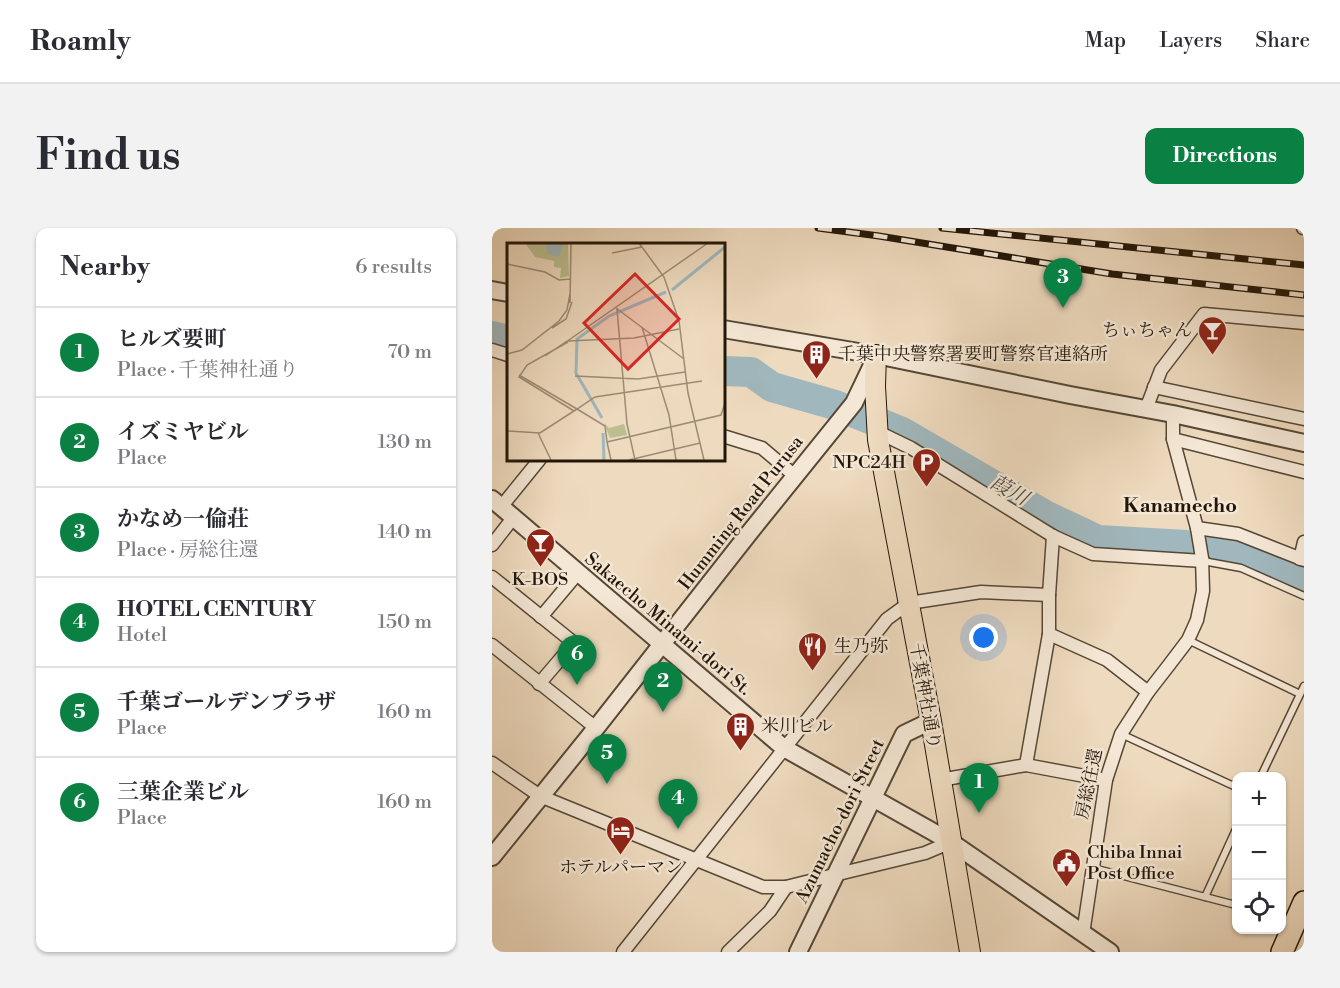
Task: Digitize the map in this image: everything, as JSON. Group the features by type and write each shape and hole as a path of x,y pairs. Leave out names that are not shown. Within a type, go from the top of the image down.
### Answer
{"highway":[{"path":"1282,952 1298,919"},
{"path":"1297,952 1298,919"}],"main road":[{"name":"千葉神社通り","path":"876,355 877,428 931,721 970,952"}],"street":[{"path":"492,290 507,293"},
{"path":"1146,409 1161,370 1204,314 1304,323"},
{"path":"724,329 876,355 1173,414 1304,443"},
{"path":"492,350 507,354"},
{"name":"Humming Road Purusa","path":"492,857 854,403 876,355"},
{"path":"1154,387 1304,419"},
{"path":"1173,414 1173,439 1198,533 1238,534 1302,559 1304,542"},
{"path":"877,428 1053,536 1093,554 1203,559"},
{"path":"724,436 762,448 795,476"},
{"path":"1173,439 1304,472"},
{"path":"492,545 502,508 539,460"},
{"name":"Sakaecho Minami-dori St.","path":"502,508 784,748 951,842 1083,934"},
{"name":"房総往還","path":"1083,934 1106,780 1121,734 1148,692 1188,640 1197,620 1203,591 1203,559 1198,533"},
{"path":"1026,765 1049,634 1048,595 1053,536"},
{"path":"541,617 578,573"},
{"path":"492,577 574,643 539,684"},
{"path":"623,952 887,619 909,603 981,592 1048,595"},
{"path":"1049,634 1107,660 1148,692"},
{"path":"492,645 596,728"},
{"name":"Azumacho-dori Street","path":"798,952 904,734 931,721"},
{"path":"492,763 540,796 763,887 786,887 925,853 951,842"},
{"path":"940,780 1026,765 1106,780"},
{"path":"728,952 770,911 786,887"},
{"path":"1083,934 1110,952"}],"lane":[{"path":"1203,559 1241,568 1304,596"},
{"path":"1188,640 1300,694"},
{"path":"1263,772 1304,686"},
{"path":"1121,734 1232,785"},
{"path":"1205,897 1232,838"},
{"path":"1094,868 1232,904"}],"waterway":[{"name":"葭川","path":"492,336 507,340"},
{"name":"葭川","path":"724,371 751,372 772,387 835,405 902,432 1045,515 1098,540 1186,545 1224,550 1254,557 1304,581"}],"railway":[{"path":"818,228 1112,274 1304,295"},
{"path":"942,228 1304,265"}],"place":[{"name":"かなめ一倫荘","path":"1063,308"},
{"name":"ちぃちゃん","path":"1213,356"},
{"name":"千葉中央警察署要町警察官連絡所","path":"817,380"},
{"name":"NPC24H","path":"927,488"},
{"name":"K-BOS","path":"540,568"},
{"name":"生乃弥","path":"813,672"},
{"name":"三葉企業ビル","path":"577,685"},
{"name":"イズミヤビル","path":"663,712"},
{"name":"米川ビル","path":"740,752"},
{"name":"千葉ゴールデンプラザ","path":"607,784"},
{"name":"ヒルズ要町","path":"979,813"},
{"name":"HOTEL CENTURY","path":"678,829"},
{"name":"ホテルパーマン","path":"621,856"},
{"name":"Chiba Innai Post Office","path":"1066,888"}],"district":[{"name":"Kanamecho","path":"1180,506"}]}
